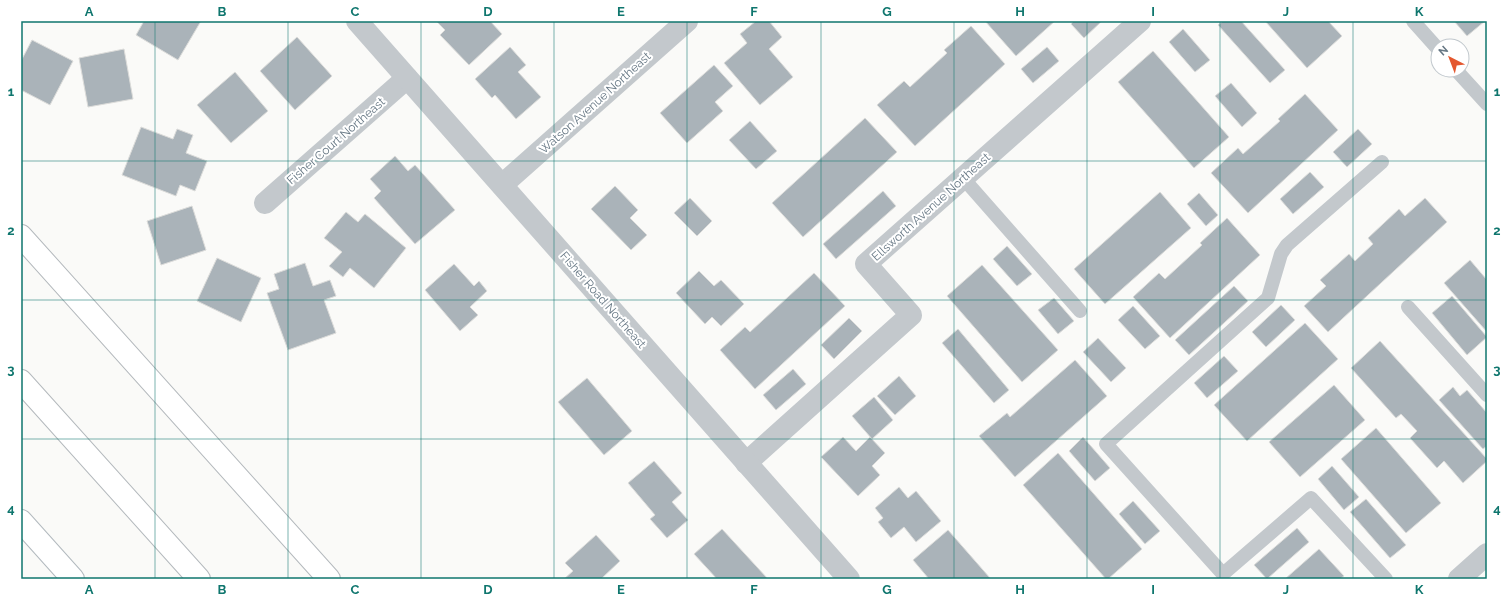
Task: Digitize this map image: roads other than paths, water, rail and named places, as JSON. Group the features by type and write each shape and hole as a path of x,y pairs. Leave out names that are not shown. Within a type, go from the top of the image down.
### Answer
{"main road":[{"path":"21,236 329,579"},
{"path":"21,381 199,579"},
{"path":"21,521 73,579"}],"street":[{"name":"Fisher Road Northeast","path":"357,21 849,579"},
{"name":"Watson Avenue Northeast","path":"502,185 687,21"},
{"name":"Ellsworth Avenue Northeast","path":"746,463 911,315 866,264 1140,21"},
{"name":"Fisher Court Northeast","path":"266,203 407,78"},
{"path":"1460,579 1487,554"}],"lane":[{"path":"1413,21 1430,40"},
{"path":"1463,78 1487,104"},
{"path":"1382,162 1287,244 1281,254 1268,298 1106,444 1223,574 1311,498 1386,579"},
{"path":"963,178 1080,311"},
{"path":"1408,307 1487,394"}]}
